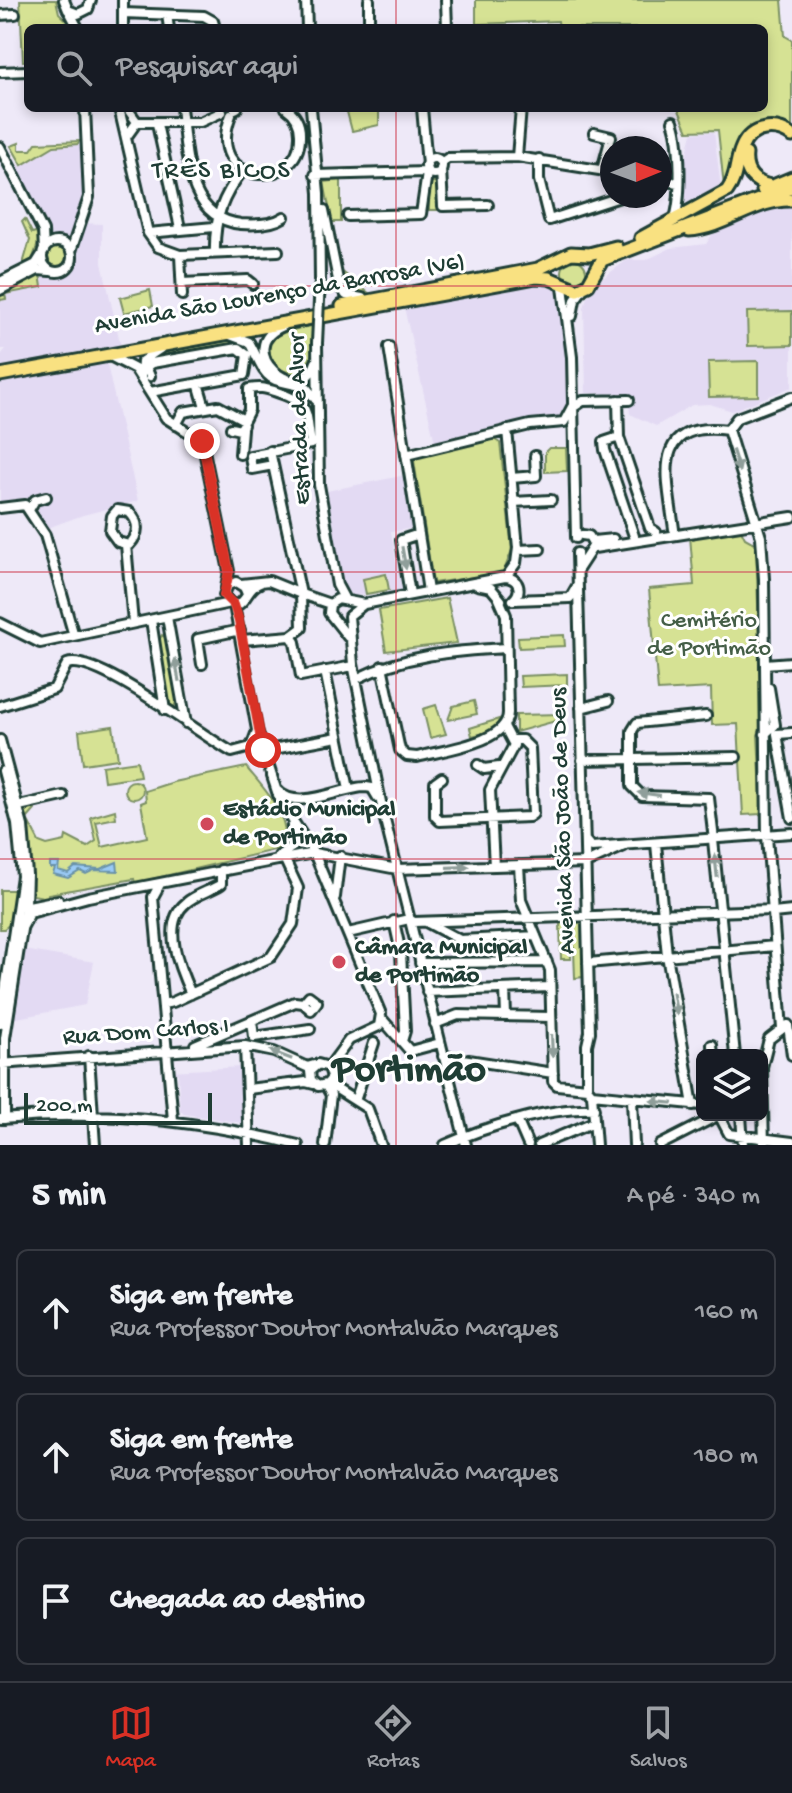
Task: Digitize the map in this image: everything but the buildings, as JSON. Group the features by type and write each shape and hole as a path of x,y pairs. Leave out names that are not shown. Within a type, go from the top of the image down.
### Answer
{"main road":[{"path":"584,288 602,260 675,226 727,191 736,177 741,147 754,133 775,128 792,136"},
{"path":"772,186 757,182 748,172 747,149 764,134 784,136 792,144"},
{"name":"Avenida São Lourenço da Barrosa (V6)","path":"0,367 538,269 570,254 589,254 634,242 792,178"},
{"path":"634,242 792,187"},
{"path":"675,226 712,227 778,200 792,200"},
{"path":"562,285 556,267 570,254 589,260 593,277"},
{"name":"Avenida São Lourenço da Barrosa (V6)","path":"0,375 536,277 584,288"}],"street":[{"path":"64,0 77,24"},
{"path":"69,11 78,14 100,0"},
{"path":"123,0 123,24"},
{"path":"306,0 307,24"},
{"path":"369,0 369,24"},
{"path":"446,0 447,24"},
{"path":"123,13 204,16 214,24"},
{"path":"0,15 15,14"},
{"path":"167,15 168,24"},
{"path":"0,72 24,71"},
{"path":"0,290 38,270 60,273 68,268 84,217 89,180 85,112"},
{"path":"120,112 148,233 158,247 180,255 278,251"},
{"path":"130,112 137,122 157,124 200,122 225,112"},
{"path":"182,112 192,183 215,222"},
{"path":"230,112 225,134 226,151 243,170 265,174 286,167 300,145 298,121 290,112"},
{"path":"298,121 306,112"},
{"name":"Estrada de Alvor","path":"308,112 319,193 319,485 337,585"},
{"path":"348,216 421,214 427,170 423,112"},
{"path":"517,157 521,112"},
{"path":"673,121 680,141 680,203 675,226"},
{"path":"126,142 130,129 137,122"},
{"path":"157,124 180,228"},
{"path":"594,133 607,136"},
{"path":"0,147 43,231 44,265 51,271"},
{"path":"315,175 427,170 441,165 448,158 517,157 600,170"},
{"path":"539,159 539,180 549,220 600,203"},
{"path":"441,165 443,206 488,205"},
{"path":"215,253 215,222 228,190 243,170"},
{"path":"672,182 678,183"},
{"path":"319,193 342,291 350,297 382,298"},
{"path":"0,282 36,264 43,252 59,242 84,217"},
{"path":"148,233 215,222 247,224 284,217"},
{"path":"43,231 71,251"},
{"path":"180,255 182,295"},
{"path":"182,283 248,280 253,284"},
{"path":"562,285 572,357"},
{"path":"574,444 573,310 584,288"},
{"path":"306,319 274,330 266,340 264,358 274,372 291,379 306,377 317,357"},
{"path":"221,335 244,339 269,378 282,384 306,387 317,402"},
{"path":"146,376 140,365 146,357 171,344"},
{"path":"389,347 428,591"},
{"path":"150,392 244,375 247,369 246,352 238,348 152,363 146,367 146,376 150,392 163,415 202,441 229,571 225,590 241,631 257,730 295,835 291,850 266,861"},
{"path":"105,356 127,362 146,376"},
{"path":"198,383 205,407"},
{"path":"240,454 249,389 264,386 299,399 305,408 311,444 250,456 252,469 273,465"},
{"path":"728,430 737,418 792,397"},
{"path":"618,400 619,437 647,521 656,532"},
{"path":"561,422 574,404 583,401 629,400"},
{"path":"176,425 183,412 221,406 243,425"},
{"path":"406,455 507,430 561,422 572,424 574,431"},
{"path":"561,422 566,425 574,444"},
{"path":"231,428 243,425"},
{"path":"506,615 495,586 516,563 518,550 507,430"},
{"path":"674,529 665,468 673,444 692,430 728,430"},
{"path":"728,430 761,537"},
{"path":"619,437 604,442 605,450 634,536"},
{"name":"Avenida São João de Deus","path":"574,444 579,536 573,544 581,554 578,608 590,1091 596,1145"},
{"path":"202,664 198,639 241,631 291,636 302,628 301,594 270,451"},
{"path":"511,478 536,476 535,456"},
{"path":"29,510 35,500 46,497"},
{"path":"513,502 551,500"},
{"path":"579,536 593,545 742,520 749,515 750,503"},
{"path":"0,508 21,504 29,510 45,535 74,636"},
{"path":"755,519 792,515"},
{"path":"581,554 593,545 634,536 792,515"},
{"path":"776,518 763,524 761,537 765,668 771,730 767,836 775,946 785,1027 792,1055"},
{"path":"742,520 753,526 761,537"},
{"path":"629,523 638,527 647,521"},
{"path":"410,594 401,540 419,534"},
{"path":"126,545 133,623"},
{"path":"518,550 540,549"},
{"path":"229,571 245,597"},
{"path":"337,620 364,604 410,594 504,577 513,579 519,585 519,594 506,615 508,713 505,728 514,745 492,784"},
{"path":"570,598 578,580"},
{"path":"241,631 245,597 252,586 269,581"},
{"path":"200,610 238,583 269,581 331,603 346,600 364,604"},
{"path":"468,584 487,586 497,596 512,601 570,598"},
{"path":"337,585 350,614 353,666 387,831 465,1141"},
{"path":"337,585 329,613 349,637"},
{"path":"0,623 40,643 232,604 245,597"},
{"path":"570,598 578,608"},
{"path":"167,617 186,723"},
{"path":"151,620 165,710"},
{"path":"291,636 295,642 296,677 353,666"},
{"path":"356,679 382,666 411,658 506,648"},
{"path":"0,706 54,689 64,667 75,661 101,670 232,752 251,747 257,730"},
{"path":"765,668 792,662"},
{"path":"382,666 400,750 407,756 417,757 490,737 505,728"},
{"path":"325,671 349,789"},
{"path":"581,708 608,701"},
{"path":"706,716 641,721 632,731 632,786 639,795 709,798 734,1049"},
{"path":"771,730 792,733"},
{"path":"771,730 792,818"},
{"path":"263,751 338,737"},
{"path":"0,740 16,807 30,895 34,899 71,899"},
{"path":"442,778 435,783 435,816 440,821 533,814 530,748 522,740 513,740"},
{"path":"360,787 371,771 371,749"},
{"path":"582,760 736,757"},
{"path":"0,759 16,807 26,906"},
{"path":"478,765 487,769 499,767"},
{"path":"487,769 492,784 494,866"},
{"path":"278,790 289,800 360,787 372,788 383,812"},
{"path":"16,807 63,796"},
{"path":"303,799 290,807 289,817 314,853 381,1014 410,1051 440,1043"},
{"path":"0,1024 22,876 16,807"},
{"path":"366,861 376,860 387,851 387,831"},
{"path":"585,840 591,847 607,847 792,833"},
{"path":"656,844 667,955 696,1100"},
{"path":"11,936 26,916 43,909 88,897 314,853 397,869 586,863 624,846"},
{"path":"586,863 592,855 607,847"},
{"path":"335,898 340,856"},
{"path":"163,1004 271,957 293,924 298,888 284,858"},
{"path":"519,865 521,900 547,962 555,1084 632,1099 696,1105"},
{"path":"191,994 176,961 177,918 189,900 221,884 221,870"},
{"path":"1,1007 11,994 11,936 26,906 27,874"},
{"path":"160,883 154,890 154,909 173,1120"},
{"path":"135,888 149,896 154,909"},
{"path":"26,906 88,897"},
{"path":"26,906 43,909"},
{"path":"348,933 409,919 792,911"},
{"path":"394,921 401,953 405,1031 402,1041"},
{"path":"425,921 460,940 536,936"},
{"path":"3,1119 2,1064 15,948 11,936"},
{"path":"588,963 775,946"},
{"path":"420,963 547,962"},
{"path":"427,992 550,987"},
{"path":"505,989 506,1016"},
{"path":"190,1047 295,1002 303,1003"},
{"path":"324,1083 329,1067 349,1040 379,1026 381,1014"},
{"path":"435,1024 458,1015 551,1017"},
{"path":"252,1021 254,1037 310,1029"},
{"path":"766,1049 769,1039 785,1027"},
{"path":"356,1098 374,1043"},
{"path":"712,1045 712,1049"},
{"path":"245,1046 251,1133 249,1145"},
{"name":"Rua Dom Carlos I","path":"2,1064 190,1047 245,1046 274,1052 307,1067 329,1067"},
{"name":"Rua Dom Carlos I","path":"5,1052 6,1059 49,1060"},
{"path":"89,1056 95,1145"},
{"path":"443,1056 553,1073"},
{"path":"314,1065 309,1075 356,1098 368,1109 381,1145"},
{"path":"0,1080 3,1119"},
{"path":"248,1089 306,1082 324,1083 331,1090 325,1145"},
{"path":"632,1099 634,1145"},
{"path":"445,1145 465,1141 506,1122 518,1122 572,1108 594,1109"},
{"path":"3,1119 93,1115 173,1120 251,1133 298,1145"},
{"path":"660,1145 709,1121"},
{"path":"722,1121 729,1134 743,1140 792,1142"},
{"path":"763,1121 764,1142"},
{"path":"518,1122 528,1145"},
{"path":"539,1145 594,1122"},
{"path":"690,1145 692,1132"}],"shaded area":[{"path":"714,132 721,189 686,205 685,161 692,133"},
{"path":"87,144 89,180 81,223 102,224 102,263 121,347 0,367 0,356 6,349 0,349 0,290 44,269 46,243 12,170 54,146"},
{"path":"780,205 792,205 792,387 732,411 710,404 692,405 656,426 630,414 628,394 586,393 584,308 587,297 599,281 627,260 646,260 671,248 706,244 714,232"},
{"path":"536,277 559,283 574,402 564,422 436,447 403,303"},
{"path":"105,356 138,501 83,515 42,530 28,509 0,508 0,375"},
{"path":"401,476 406,478 413,528 391,532 402,590 353,596 344,588 327,491"},
{"path":"24,950 94,962 85,1005 12,1019"},
{"path":"241,1067 242,1123 184,1114 180,1110 178,1074 171,1071"}],"green space":[{"path":"20,0 56,0 59,13 71,24 24,24 23,61"},
{"path":"476,0 782,0 785,36 792,40 792,129 770,121 751,127 735,149 724,187 718,130 688,131 680,112 768,112 768,24 558,24 558,21 476,24"},
{"path":"347,112 379,112 379,125 352,131"},
{"path":"79,141 78,144 54,146 22,165 11,146 19,143 19,150 31,150 36,143"},
{"path":"341,180 341,222 332,222 324,182"},
{"path":"429,182 439,182 440,210 429,210"},
{"path":"25,219 32,233 36,232 40,238 32,260 23,264 30,240 22,222"},
{"path":"53,248 61,248 66,257 64,264 53,266 48,261 48,253"},
{"path":"574,260 583,263 586,272 583,281 574,284 565,281 562,272 565,263"},
{"path":"340,270 370,294 347,288"},
{"path":"40,274 42,287 5,294 6,299 0,300 0,295"},
{"path":"150,290 153,306 124,313 120,298"},
{"path":"792,311 792,345 748,346 747,312"},
{"path":"312,326 312,354 307,365 296,374 277,369 269,349 271,342 283,333"},
{"path":"232,339 240,345 152,359 163,352"},
{"path":"758,361 758,396 709,397 708,362"},
{"path":"492,438 500,443 512,550 503,573 433,583 414,461 418,456"},
{"path":"549,448 566,448 567,471 545,472 545,452"},
{"name":"Cemitério de Portimão","path":"740,528 745,538 756,544 762,724 758,735 762,814 743,815 738,724 712,725 711,688 658,691 649,589 694,585 690,536"},
{"path":"386,574 389,590 366,594 363,579"},
{"path":"447,598 457,643 386,651 379,610"},
{"path":"162,635 166,638 177,697 174,709 169,703 159,640"},
{"path":"564,635 565,646 519,648 518,637"},
{"path":"567,674 567,685 521,687 520,676"},
{"path":"474,701 477,714 448,720 453,706"},
{"path":"436,705 446,734 430,738 423,709"},
{"path":"563,714 563,719 516,732 516,715"},
{"path":"499,719 497,730 472,736 470,728"},
{"path":"113,726 118,759 83,764 79,731"},
{"path":"137,761 140,776 104,781 102,766"},
{"path":"246,767 275,804 284,825 283,848 135,883 134,879 48,894 48,898 33,895 23,808 34,805 35,810 27,819 39,842 47,845 65,841 66,836 87,847 96,841 91,817 115,810 116,818 96,822 102,847 147,837 141,803 146,801 145,791"},
{"path":"130,781 138,781 143,790 141,797 130,799 125,794 125,786"},
{"path":"0,890 15,890 10,924 4,929 0,929"},
{"path":"581,921 583,977 575,978 573,922"},
{"path":"570,922 571,959 561,959 560,923"}],"water":[{"path":"117,862 118,871 94,870 86,874 80,871 68,878 53,874 55,868 50,868 50,863 59,863 58,870 68,873 75,867 100,869"}],"place":[{"name":"Estádio Municipal de Portimão","path":"207,824"},
{"name":"Câmara Municipal de Portimão","path":"339,962"}],"district":[{"name":"TRÊS BICOS","path":"222,172"},
{"name":"Portimão","path":"409,1071"}],"route":[{"path":"202,441 229,571 224,595 234,605 239,621 263,750"}]}
